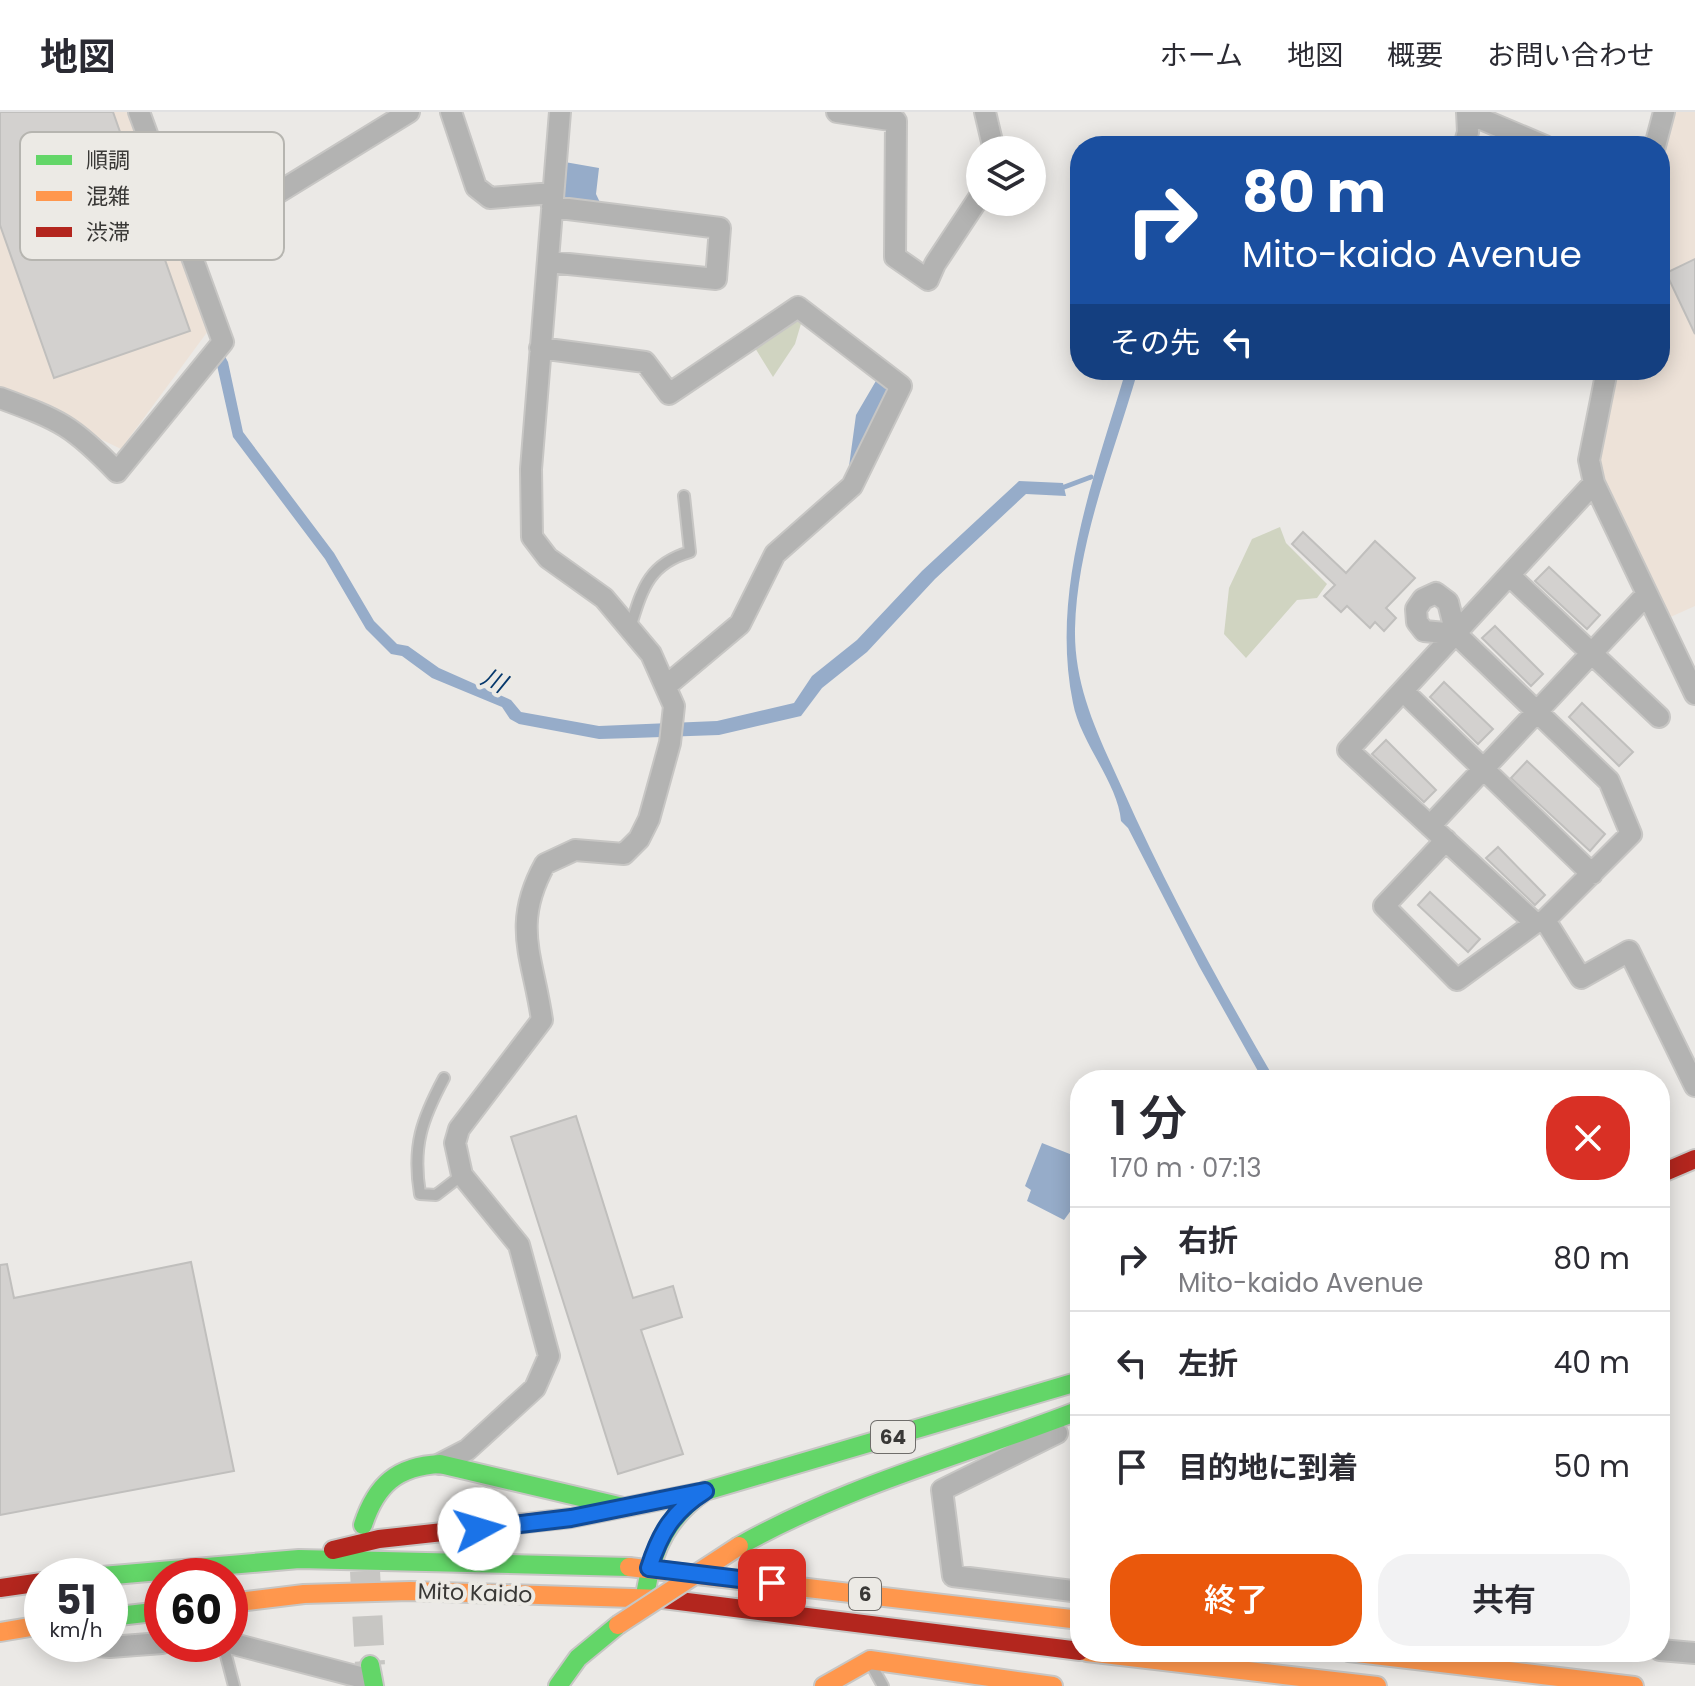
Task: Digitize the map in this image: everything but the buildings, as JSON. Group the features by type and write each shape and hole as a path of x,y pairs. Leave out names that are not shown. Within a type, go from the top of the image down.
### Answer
{"main road":[{"path":"1670,1170 1695,1159"},
{"name":"64","path":"645,1597 656,1546 672,1516 705,1491 1070,1384"},
{"name":"64","path":"558,1686 578,1658 618,1625 790,1516 859,1486 1070,1413"},
{"path":"363,1525 370,1499 390,1477 415,1464 440,1464 625,1508"},
{"path":"299,1559 379,1539 538,1522 705,1491"},
{"name":"Mito Kaido","path":"299,1559 649,1568"},
{"name":"6","path":"128,1574 299,1559"},
{"name":"6","path":"649,1568 1070,1619"},
{"path":"0,1588 24,1585"},
{"name":"6","path":"248,1601 304,1594 410,1591 645,1597 1070,1650"},
{"path":"824,1686 870,1660 1053,1686"},
{"path":"1172,1662 1377,1686"},
{"path":"1433,1662 1634,1686"}],"street":[{"path":"139,112 146,132"},
{"path":"284,189 409,112"},
{"path":"451,112 476,187 490,198 552,200 720,228 716,279 549,262"},
{"path":"440,1464 467,1450 535,1388 549,1356 519,1245 462,1175 455,1143 459,1129 542,1020 526,934 525,912 545,864 575,850 624,854 639,839 649,819 670,743 674,706 651,654 630,628 604,598 537,548 532,537 531,469 560,112"},
{"path":"837,112 896,121 895,257 928,280 967,216"},
{"path":"985,112 991,136"},
{"path":"1467,136 1467,112 1522,136"},
{"path":"1658,136 1664,112"},
{"path":"0,398 62,421 82,435 117,472 223,342 192,260"},
{"path":"540,348 645,362 669,394 798,307 901,386 852,486 775,554 740,624 666,686"},
{"path":"1605,380 1589,460 1594,483 1695,694"},
{"path":"1594,483 1348,750 1540,922 1581,978 1629,951 1695,1086"},
{"path":"1510,576 1659,717"},
{"path":"1430,826 1647,594"},
{"path":"1446,840 1384,906 1457,980 1540,922 1631,834 1609,781 1456,634"},
{"path":"1403,691 1592,874"},
{"path":"1070,1417 1057,1433 942,1490 953,1576 1070,1591"},
{"path":"248,1647 372,1677"},
{"path":"1670,1651 1695,1653"}],"lane":[{"path":"630,628 644,584 668,558 690,552 684,496"},
{"path":"444,1078 422,1118 416,1171 420,1194 436,1195 462,1175"},
{"path":"870,1660 883,1686"},
{"path":"228,1662 234,1686"}],"shaded area":[{"path":"0,112 129,112 136,132 20,132 20,260 182,260 208,331 121,449 0,390"},
{"path":"1667,112 1695,112 1695,606 1666,619 1593,460 1610,380 1670,380 1670,136 1662,136"}],"green space":[{"path":"803,317 795,344 773,377 752,343"},
{"path":"1280,527 1286,543 1327,584 1317,598 1297,600 1246,658 1224,634 1229,588 1252,539"}],"water":[{"path":"559,161 599,168 596,194 604,211 556,205"},
{"name":"川","path":"208,325 228,362 243,432 334,553 374,621 397,644 408,646 439,668 511,700 521,712 599,726 717,721 794,703 812,676 857,640 922,571 1019,481 1063,483 1066,496 1026,494 935,579 867,652 822,688 801,716 719,735 599,739 519,724 510,719 502,707 432,678 402,656 391,654 366,629 325,559 233,437"},
{"path":"880,374 895,387 847,481 856,415"},
{"path":"1123,380 1135,380 1098,498 1082,563 1075,629 1079,672 1097,731 1140,827 1195,936 1269,1070 1257,1070 1199,966 1128,828 1121,821 1113,792 1077,718 1067,661 1067,618 1071,576 1089,493"},
{"path":"1042,1143 1070,1154 1070,1212 1064,1220 1027,1201 1031,1190 1025,1186"}],"waterway":[{"name":"川","path":"1059,489 1091,477"}],"tunnel":[{"path":"365,1571 370,1665"}],"traffic: fast":[{"path":"646,1590 658,1546 672,1522 705,1491 1070,1384"},
{"path":"739,1546 780,1524 864,1488 1070,1414"},
{"path":"363,1525 374,1499 390,1480 412,1469 440,1464 623,1507"},
{"path":"128,1574 299,1559 629,1567"},
{"path":"128,1615 144,1613"},
{"path":"558,1686 578,1658 618,1625"},
{"path":"370,1665 374,1686"}],"traffic: slow":[{"path":"618,1625 739,1546"},
{"path":"629,1567 1070,1619"},
{"path":"248,1601 304,1594 410,1591 663,1599"},
{"path":"0,1632 24,1628"},
{"path":"824,1686 870,1660 1053,1686"},
{"path":"1172,1662 1377,1686"},
{"path":"1433,1662 1634,1686"}],"traffic: jam":[{"path":"1670,1170 1695,1159"},
{"path":"333,1550 379,1539 571,1518 697,1493"},
{"path":"0,1588 24,1585"},
{"path":"663,1599 1070,1650"}],"route":[{"path":"479,1529 571,1518 705,1491 672,1516 663,1530 649,1568 772,1583"}]}
